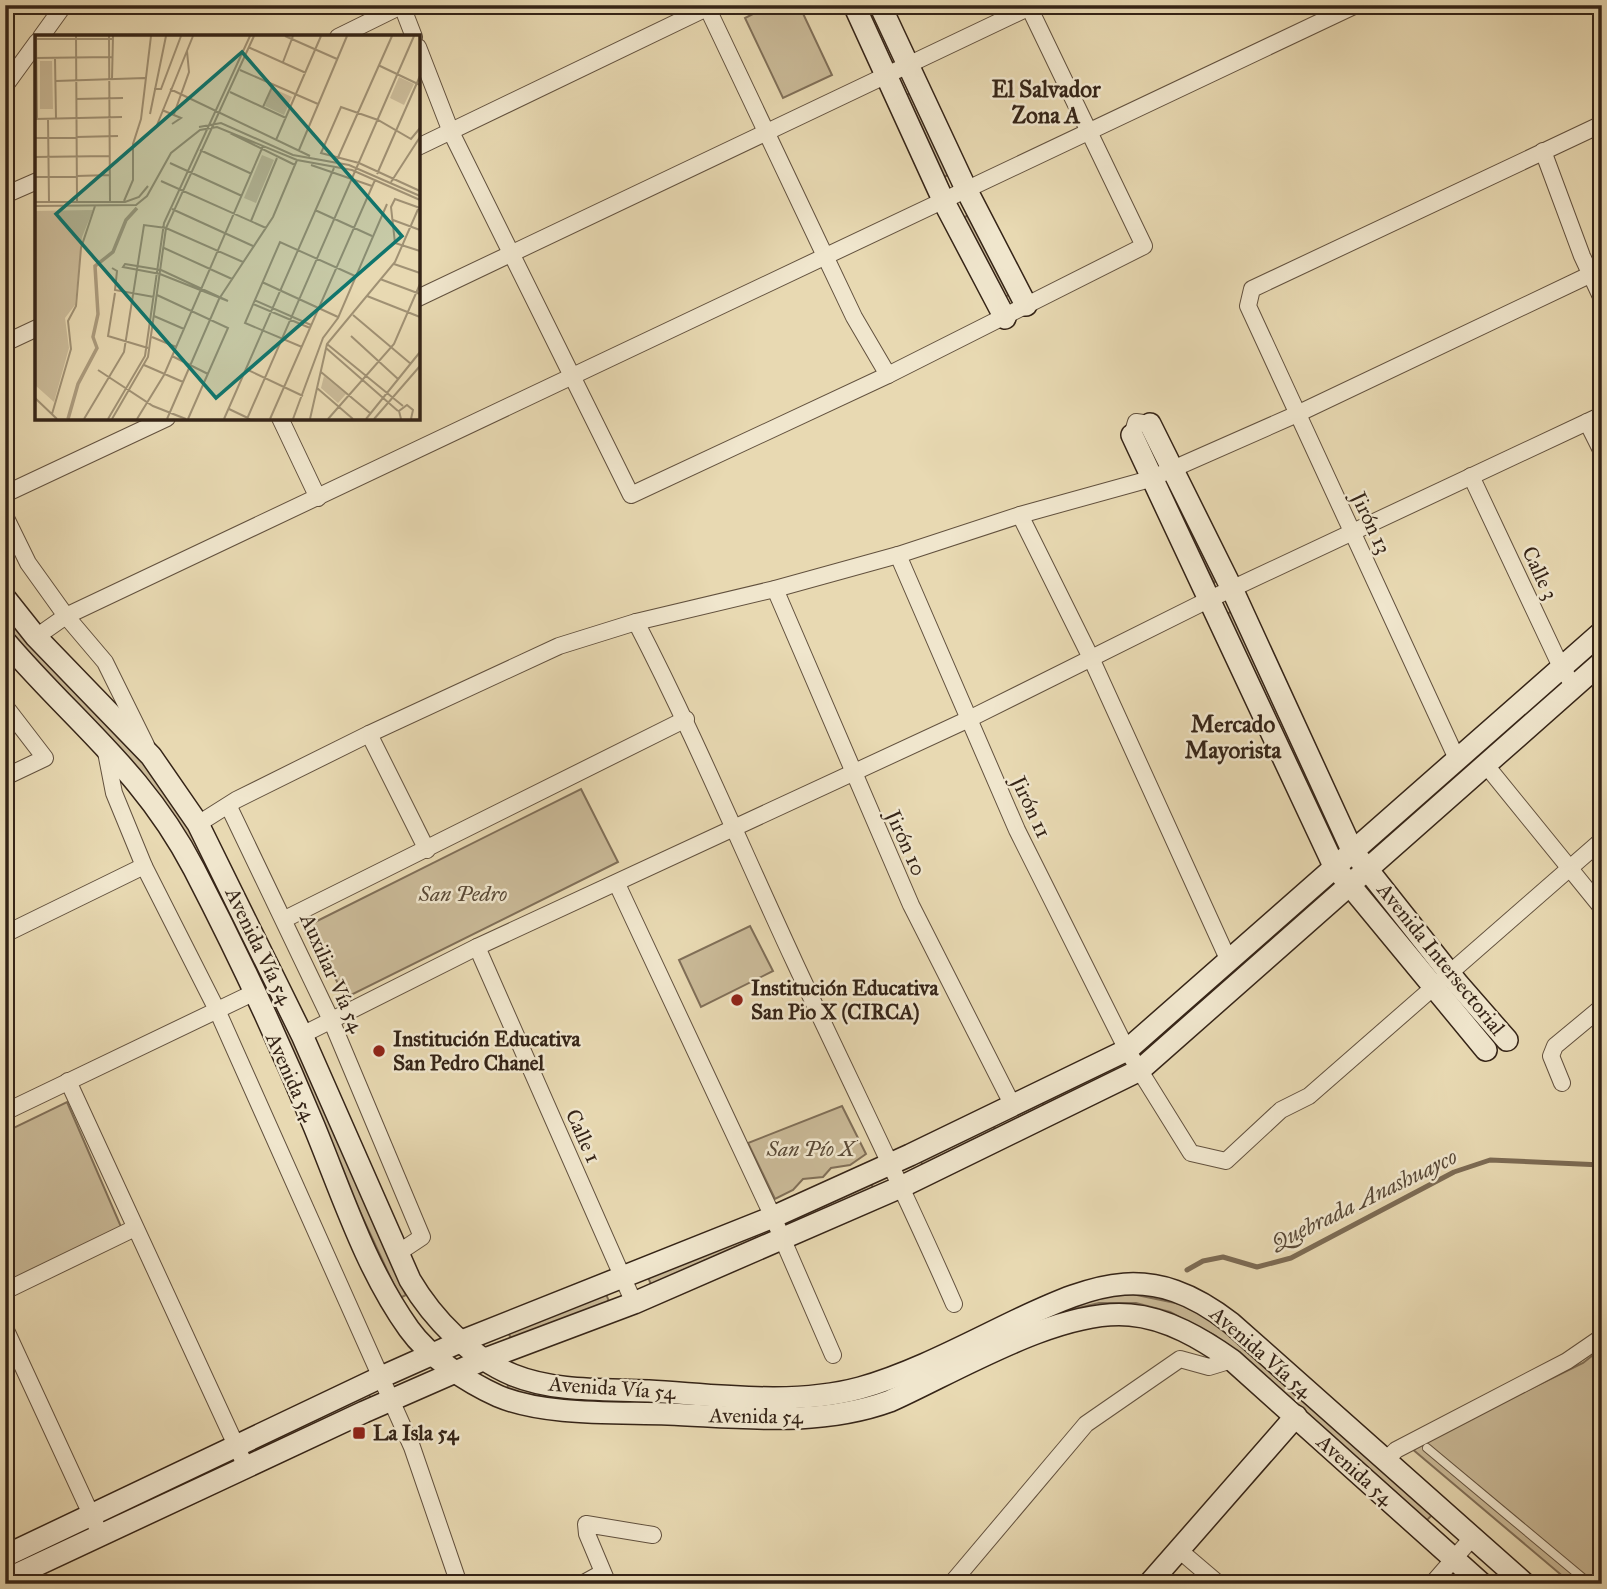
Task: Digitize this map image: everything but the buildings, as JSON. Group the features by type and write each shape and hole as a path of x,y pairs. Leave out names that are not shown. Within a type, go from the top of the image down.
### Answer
{"street":[{"path":"42,35 64,5"},
{"path":"342,35 402,5 413,35"},
{"path":"853,5 944,202 1005,318"},
{"path":"880,5 967,191 1026,305"},
{"path":"36,637 66,616 944,202 1339,9 1356,5"},
{"path":"420,146 709,6 854,317 888,375"},
{"path":"420,52 451,132 512,252 570,378 631,495 888,375 1144,246 1088,133 1030,6 886,77 512,252 420,297"},
{"path":"5,86 35,45"},
{"path":"1602,124 1543,151 1596,272 1602,299"},
{"name":"Jirón 13","path":"1457,759 1353,533 1295,415 1248,306 1252,289 1543,151"},
{"path":"5,195 35,182"},
{"path":"198,824 229,807 236,800 369,734 559,646 636,622 775,589 898,555 1020,515 1150,479 1295,415 1596,272"},
{"path":"5,343 35,329"},
{"path":"302,1035 477,947 969,719 1210,599 1233,591 1595,418 1602,452"},
{"path":"5,494 163,420"},
{"path":"281,420 318,498"},
{"name":"Avenida Intersectorial","path":"1141,429 1172,470 1233,591 1352,850 1507,1040 1509,1046 1495,1052 1486,1050 1334,866 1210,599 1150,479 1141,429"},
{"name":"Calle 3","path":"1471,476 1561,667 1574,686"},
{"path":"1020,515 1091,658 1228,959"},
{"path":"5,516 28,563 66,616 105,662 151,756"},
{"name":"Jirón 11","path":"898,555 1017,830 1127,1049 1191,1153 1226,1161 1281,1110 1309,1096 1434,990"},
{"name":"Jirón 10","path":"775,589 911,905 1013,1106"},
{"name":"Avenida Vía 54","path":"5,598 36,637 151,756 198,824 302,1035 398,1253 423,1302 462,1341 485,1359 528,1381 568,1387 784,1397 840,1392 904,1372 1086,1290 1126,1283 1178,1291 1211,1307 1525,1584"},
{"path":"636,622 686,719 794,962 903,1186 954,1304"},
{"path":"5,1556 235,1444 379,1378 462,1341 773,1217 891,1164 1127,1049 1602,632"},
{"name":"Avenida 54","path":"6,645 104,743 136,779 170,828 193,868 253,993 362,1242 410,1331 456,1372 501,1397 531,1405 626,1413 788,1419 868,1409 1058,1324 1104,1314 1129,1314 1164,1323 1203,1340 1232,1360 1482,1584"},
{"path":"5,1580 391,1400 485,1359 634,1303 903,1186 1140,1070 1366,867 1602,662"},
{"path":"5,706 45,758 5,777"},
{"path":"285,919 686,719"},
{"path":"369,734 427,850"},
{"path":"104,743 114,793 144,866 217,1010 391,1400 432,1497 459,1584"},
{"path":"1485,764 1602,908"},
{"name":"Auxiliar Vía 54","path":"229,807 285,919 331,1020 422,1237 398,1253"},
{"path":"1434,990 1450,972 1602,840"},
{"path":"5,934 144,866"},
{"path":"617,884 773,1217 833,1355"},
{"name":"Calle 1","path":"477,947 634,1303"},
{"path":"5,1112 253,993"},
{"path":"1562,1083 1551,1056 1555,1046 1602,1007"},
{"path":"68,1081 246,1467"},
{"path":"1013,1106 1022,1128"},
{"path":"5,1292 135,1228"},
{"path":"5,1328 101,1536"},
{"path":"379,1378 402,1358 410,1331"},
{"path":"1385,1461 1396,1450 1567,1361 1602,1338"},
{"path":"951,1584 1086,1423 1180,1359 1209,1367 1232,1360"},
{"path":"1149,1584 1296,1416"},
{"path":"582,1584 605,1578 586,1524 653,1535"},
{"path":"1432,1584 1472,1538"},
{"path":"1179,1550 1219,1584"}],"lane":[{"path":"1427,1448 1590,1584"}],"green space":[{"path":"771,5 799,5 832,75 783,98 745,18"},
{"path":"911,93 950,174 942,178 903,96"},
{"path":"969,215 1010,294 1003,298 962,218"},
{"path":"1171,489 1217,579 1214,583 1169,490"},
{"path":"1232,611 1338,835 1330,839 1227,614"},
{"path":"5,614 78,688 148,765 187,822 248,937 406,1295 400,1298 198,863 5,628"},
{"path":"1545,693 1550,698 1378,848 1374,844"},
{"name":"San Pedro","path":"581,789 618,862 345,998 309,925"},
{"path":"1317,893 1321,898 1158,1041 1154,1038"},
{"path":"750,926 773,971 701,1007 679,960"},
{"path":"1112,1066 1117,1075 1046,1109 1041,1101"},
{"path":"67,1102 122,1229 7,1283 5,1132"},
{"name":"San Pío X","path":"842,1106 866,1154 850,1165 831,1168 823,1177 803,1179 793,1190 775,1199 748,1143"},
{"path":"993,1125 997,1133 924,1168 920,1160"},
{"path":"871,1183 874,1190 800,1223 797,1215"},
{"path":"755,1235 757,1242 652,1287 648,1277"},
{"path":"606,1294 610,1304 512,1341 508,1332"},
{"path":"1132,1294 1185,1305 1220,1325 1433,1514 1425,1522 1216,1336 1170,1312 1136,1303 1099,1303 1062,1312 872,1399 788,1411 566,1401 542,1399 507,1389 508,1385 566,1397 788,1407 1062,1309 1109,1296"},
{"path":"1602,1348 1602,1584 1572,1584 1411,1448 1583,1363"},
{"path":"367,1392 371,1398 271,1447 267,1440"},
{"path":"213,1465 217,1472 126,1515 122,1508"}],"waterway":[{"name":"Quebrada Anashuayco","path":"1187,1270 1203,1261 1223,1257 1257,1267 1291,1258 1454,1172 1490,1160 1602,1165"}],"place":[{"name":"Institución Educativa San Pio X (CIRCA)","path":"737,1000"},
{"name":"Institución Educativa San Pedro Chanel","path":"379,1051"},
{"name":"La Isla 54","path":"359,1433"}],"district":[{"name":"El Salvador Zona A","path":"1046,102"},
{"name":"Mercado Mayorista","path":"1233,737"}]}
